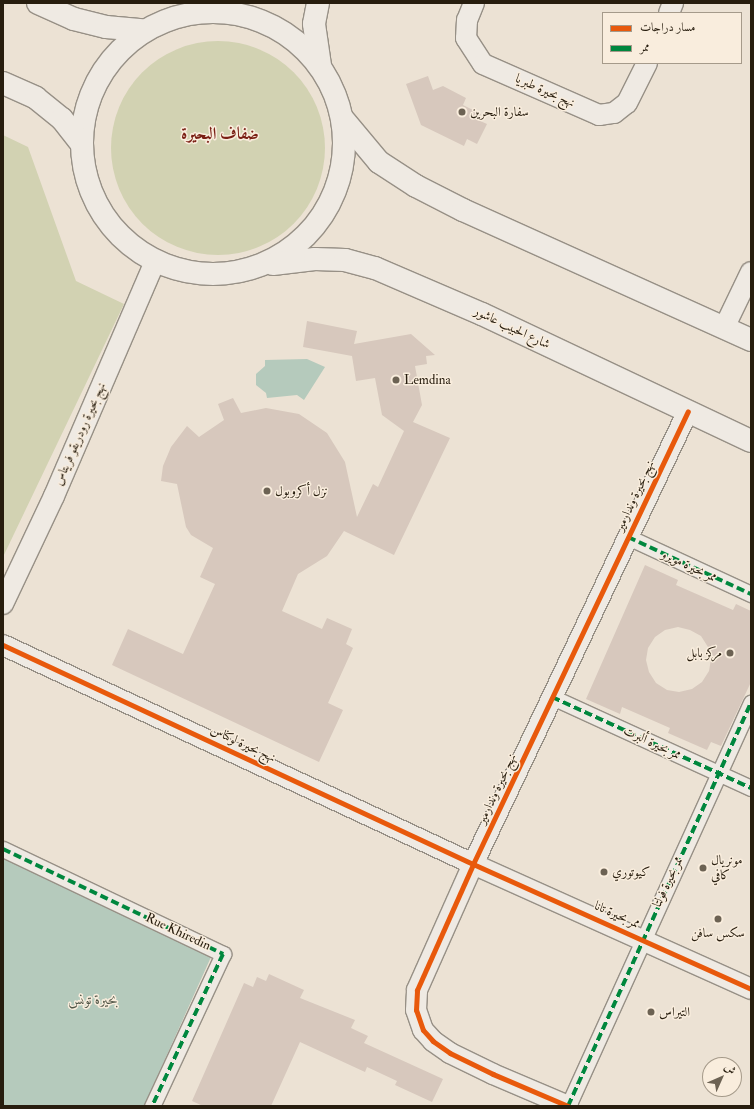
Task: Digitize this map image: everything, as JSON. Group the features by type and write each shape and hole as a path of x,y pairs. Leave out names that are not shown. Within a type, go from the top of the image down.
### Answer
{"main road":[{"path":"38,3 74,19 106,28 142,30"},
{"path":"318,3 314,24 320,65 343,119 379,162 416,186 463,210 751,340"},
{"path":"155,262 115,233 89,191 80,142 87,98 109,59 142,30 195,11 217,8 242,14 286,32 320,65"},
{"path":"3,83 36,98 62,119 80,142"},
{"path":"262,266 294,248 319,222 336,191 341,170 344,156 343,119"},
{"name":"شارع الحبيب عاشور","path":"155,262 208,275 315,259 345,260 374,268 482,314 751,441"}],"street":[{"name":"نهج بحيرة طبريا","path":"474,3 467,20 466,38 483,64 598,115 614,112 627,103 647,64"},
{"path":"670,12 674,3"},
{"name":"نهج بحيرة رودريقو فريتاس","path":"3,604 54,496 155,262"},
{"path":"724,328 751,272"},
{"name":"نهج بحيرة وندارمير","path":"568,1106 450,1053 423,1030 416,1010 417,990 473,864 688,411"},
{"name":"ممر بحيرة مويرو","path":"628,538 751,594"},
{"name":"نهج بحيرة لوكناس","path":"3,645 473,864"},
{"name":"ممر بحيرة ألبرت","path":"552,697 751,788"},
{"name":"ممر بحيرة فولتا","path":"568,1106 751,703"},
{"name":"Rue Khiredin","path":"3,849 223,954 152,1106"},
{"name":"ممر بحيرة تانا","path":"473,864 643,939 751,989"}],"shaded area":[{"path":"207,41 229,41 249,45 269,53 294,72 313,97 321,117 325,137 325,159 321,179 313,199 294,224 269,243 249,251 229,255 207,255 187,251 167,243 150,231 135,216 123,199 115,179 111,159 111,137 115,117 123,97 135,80 150,65 167,53 187,45"},
{"path":"3,135 28,147 76,281 124,304 3,557"}],"water":[{"path":"307,359 325,367 304,400 297,395 267,398 266,393 256,385 256,374 265,366 265,360"},
{"name":"بحيرة تونس","path":"3,856 211,957 144,1106 3,1106"}],"building":[{"path":"428,76 433,90 443,86 466,98 463,105 481,114 478,120 487,124 477,144 467,139 464,146 421,125 406,84"},
{"path":"307,321 357,331 354,344 411,334 435,355 426,356 427,364 415,366 422,405 413,422 450,438 394,555 344,531 327,556 298,574 282,611 322,629 327,618 352,629 346,644 353,648 328,703 343,710 319,762 112,665 128,629 183,654 215,584 200,577 213,548 191,535 186,527 177,484 161,481 163,466 171,447 187,426 199,437 224,420 218,404 233,398 241,413 266,408 299,414 327,433 345,462 357,517 373,484 378,487 404,431 382,415 375,378 356,381 352,356 303,347"},
{"name":"مركز بابل","path":"645,565 678,580 676,585 733,610 736,604 751,611 751,682 721,746 711,742 707,750 668,733 670,728 622,707 620,714 586,699","holes":["678,627 690,630 701,636 708,647 711,659 709,671 702,682 692,689 679,692 667,690 656,683 649,672 646,660 648,648 655,637 665,630"]},
{"path":"269,974 304,990 300,998 355,1020 351,1028 368,1036 364,1043 443,1079 432,1102 395,1085 397,1081 367,1067 365,1072 300,1042 271,1106 203,1106 192,1101 244,983 253,987 257,977 266,981"}],"marked path":[{"path":"628,537 751,594"},
{"path":"552,697 751,788"},
{"path":"568,1106 751,703"},
{"path":"3,849 223,954 152,1106"}],"cycle path":[{"path":"568,1106 493,1074 450,1053 433,1041 423,1030 416,1010 417,990 473,864 688,411"},
{"path":"3,645 473,864 751,989"}],"place":[{"name":"سفارة البحرين","path":"462,112"},
{"name":"Lemdina","path":"396,380"},
{"name":"نزل أكروبول","path":"267,491"},
{"name":"مركز بابل","path":"730,653"},
{"name":"مونريال كافي","path":"703,868"},
{"name":"كيوتوري","path":"604,872"},
{"name":"سكس سافن","path":"718,919"},
{"name":"التيراس","path":"651,1012"}],"district":[{"name":"ضفاف البحيرة","path":"220,134"}]}
